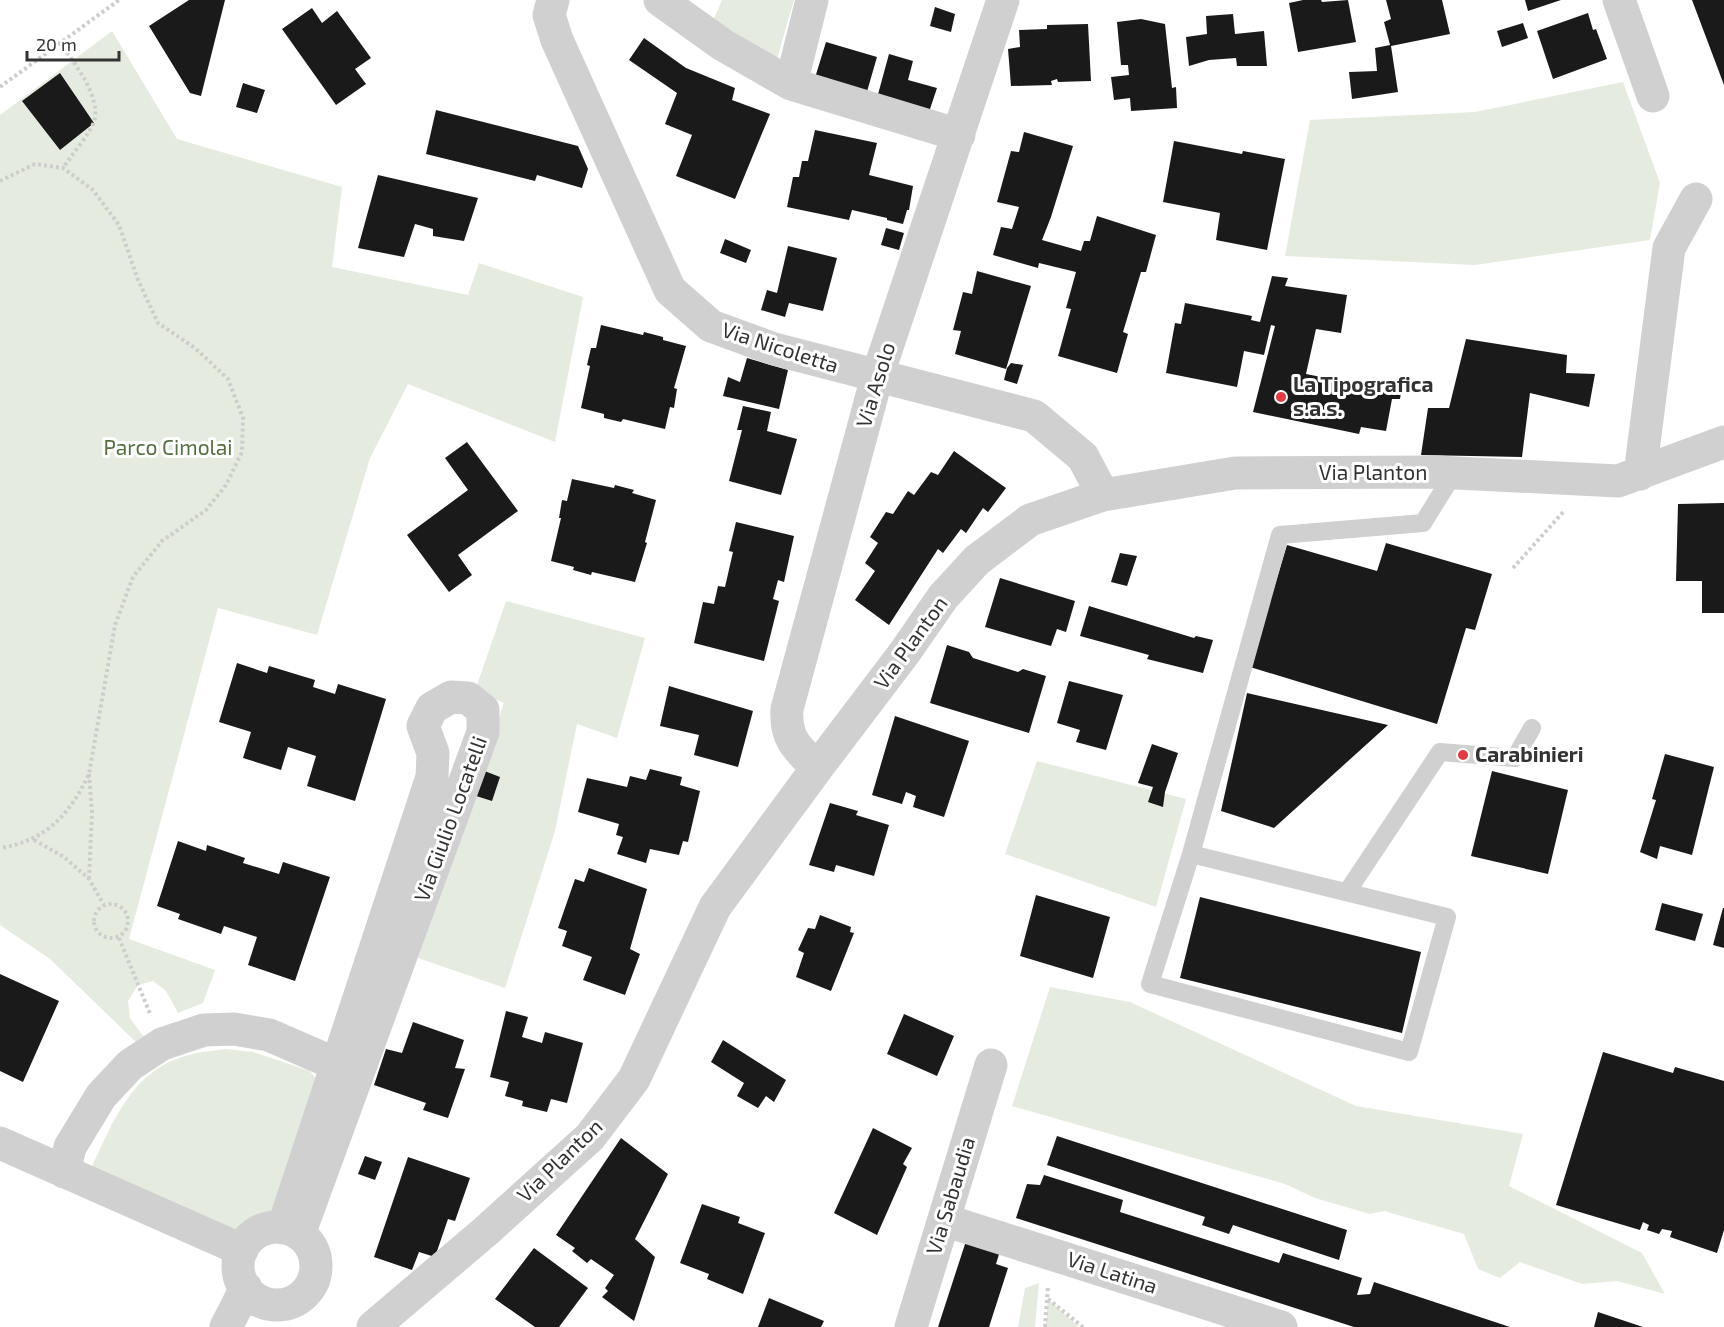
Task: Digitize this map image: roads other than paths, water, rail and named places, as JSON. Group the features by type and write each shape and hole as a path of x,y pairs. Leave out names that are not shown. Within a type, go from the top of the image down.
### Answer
{"street":[{"name":"Via Nicoletta","path":"553,0 549,15 557,40 670,290 711,326 774,350 1034,416 1083,457 1103,495"},
{"path":"660,0 723,45 790,84 959,135"},
{"path":"790,84 812,0"},
{"name":"Via Asolo","path":"817,768 797,748 788,732 787,709 877,377 1003,0"},
{"path":"1619,0 1653,96"},
{"path":"1640,474 1669,248 1696,199"},
{"name":"Via Planton","path":"374,1327 486,1231 590,1137 634,1079 715,907 905,652 943,597 977,560 1030,520 1103,495 1235,473 1454,473 1618,481 1724,442"},
{"name":"Via Giulio Locatelli","path":"452,697 468,698 483,710 483,732 291,1231 338,1065 432,777 433,753 423,726 432,708 452,697"},
{"path":"64,1172 70,1147 101,1096 130,1065 162,1044 204,1030 234,1029 268,1035 338,1065"},
{"name":"Via Sabaudia","path":"910,1327 991,1065"},
{"path":"0,1143 242,1250"},
{"name":"Via Latina","path":"944,1220 1281,1327"},
{"path":"226,1327 252,1306 287,1304 299,1299 308,1290 314,1279 316,1266 314,1254 308,1242 291,1231 270,1228 259,1232 249,1240 242,1250 239,1263 240,1276 252,1306"}],"lane":[{"path":"1191,854 1447,916 1409,1052 1150,984 1191,854 1280,535 1423,523 1454,473"},
{"path":"1347,892 1440,752 1515,758 1532,728"}],"place":[{"name":"La Tipografica s.a.s.","path":"1281,397"},
{"name":"Carabinieri","path":"1463,755"}],"park label":[{"name":"Parco Cimolai","path":"168,448"}]}
